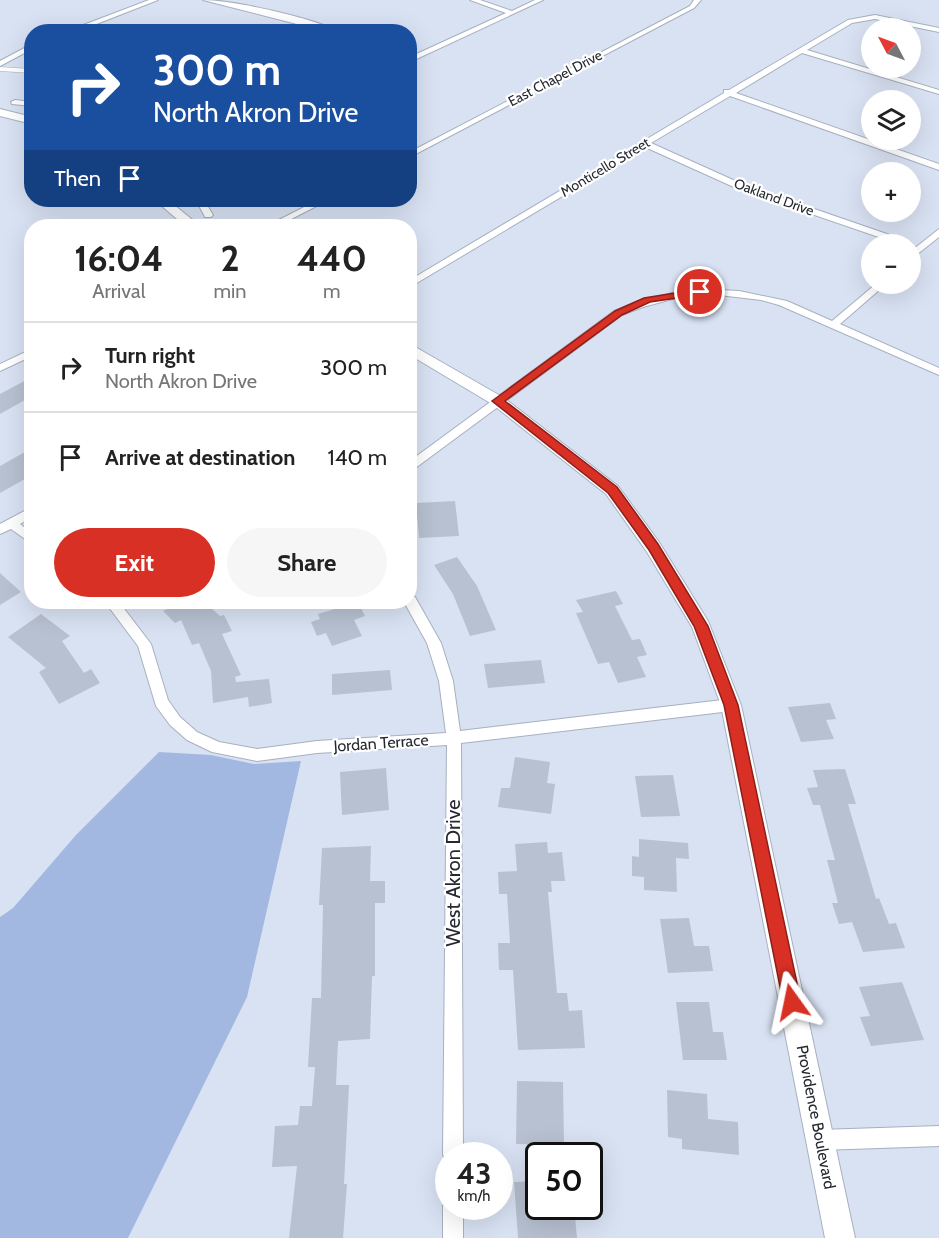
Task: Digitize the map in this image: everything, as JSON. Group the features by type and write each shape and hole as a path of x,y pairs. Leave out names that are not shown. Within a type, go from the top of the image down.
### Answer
{"main road":[{"path":"0,112 24,119"},
{"path":"170,207 184,219"},
{"name":"Providence Boulevard","path":"417,353 498,401 612,490 653,547 701,626 731,705 840,1238"}],"street":[{"path":"90,24 155,0"},
{"path":"206,0 308,24"},
{"path":"473,0 512,13"},
{"path":"417,56 540,0"},
{"name":"East Chapel Drive","path":"417,151 692,7 698,0"},
{"name":"Monticello Street","path":"417,280 727,92 850,21 875,17 939,30"},
{"path":"2,61 24,50"},
{"path":"800,50 939,92"},
{"path":"727,92 939,167"},
{"path":"15,102 24,103"},
{"name":"Oakland Drive","path":"643,143 739,186 877,234"},
{"path":"204,207 208,215"},
{"path":"286,219 310,207"},
{"path":"921,241 939,232"},
{"path":"417,461 618,313 648,300 687,292 714,291 757,296 783,303 939,372"},
{"path":"833,326 870,294"},
{"path":"0,368 24,356"},
{"path":"5,527 24,516"},
{"path":"5,527 24,536"},
{"name":"Jordan Terrace","path":"117,609 144,644 161,702 175,722 192,736 218,748 257,755 317,747 454,738 731,705"},
{"name":"West Akron Drive","path":"415,609 434,643 446,681 454,738 453,1142"},
{"path":"820,1140 939,1136"},
{"path":"453,1220 453,1238"}],"lane":[{"path":"0,69 24,71"}],"shaded area":[{"path":"159,752 211,755 254,764 301,761 247,997 128,1238 0,1238 0,917 13,908 76,835"}],"building":[{"path":"24,381 24,400 0,414 0,394"},
{"path":"24,452 24,480 0,493 0,466"},
{"path":"455,501 459,536 419,538 417,503"},
{"path":"457,557 477,586 496,630 470,636 453,594 434,565"},
{"path":"0,573 21,592 0,605"},
{"path":"616,591 623,604 615,606 632,640 640,639 647,655 637,657 646,677 618,683 609,662 598,664 576,613 583,612 576,600"},
{"path":"167,609 212,609 220,616 224,615 232,631 222,634 241,675 235,677 236,682 269,679 272,703 249,707 248,697 213,703 211,671 199,643 192,645 181,620 175,623 163,611"},
{"path":"335,609 362,609 365,616 354,620 362,636 332,646 326,633 317,636 311,622 320,619 318,614"},
{"path":"41,614 70,636 62,641 84,673 91,669 100,683 59,704 39,672 46,668 8,637"},
{"path":"541,660 545,683 488,688 484,664"},
{"path":"390,670 392,690 332,695 332,674"},
{"path":"830,703 836,719 826,720 834,739 801,742 788,707"},
{"path":"515,757 550,762 547,783 555,784 551,814 498,807 501,788 510,788"},
{"path":"386,768 389,810 342,815 340,772"},
{"path":"845,769 856,804 848,804 876,899 879,898 889,924 896,923 905,948 863,952 852,922 839,924 832,903 838,903 827,860 835,860 820,805 813,805 807,788 818,787 813,770"},
{"path":"673,775 680,816 641,817 635,776"},
{"path":"639,839 688,843 689,859 676,858 677,892 644,890 644,877 632,876 632,856 639,857"},
{"path":"547,842 548,853 562,852 565,881 551,881 552,892 548,892 557,993 567,993 569,1011 582,1010 585,1048 518,1050 513,970 499,970 498,943 510,943 507,894 499,894 498,872 517,871 515,844"},
{"path":"371,846 370,881 385,881 385,903 375,903 375,976 372,976 370,1039 338,1041 336,1085 349,1085 344,1184 347,1184 343,1238 289,1238 297,1166 272,1167 275,1126 298,1125 300,1106 312,1106 315,1067 308,1067 312,998 321,998 323,905 319,905 322,848"},
{"path":"689,918 694,946 709,946 713,971 668,973 660,919"},
{"path":"902,982 924,1040 871,1046 860,1017 870,1016 859,987"},
{"path":"676,1002 709,1002 713,1032 723,1032 727,1060 683,1060"},
{"path":"517,1081 563,1082 564,1142 516,1144"},
{"path":"667,1090 707,1094 708,1119 738,1122 739,1155 682,1149 682,1139 668,1137"},
{"path":"514,1182 525,1182 525,1220 575,1220 577,1238 518,1238"}],"route":[{"path":"700,292 687,292 648,300 618,313 498,401 612,490 653,547 701,626 731,705 792,1002"}]}
